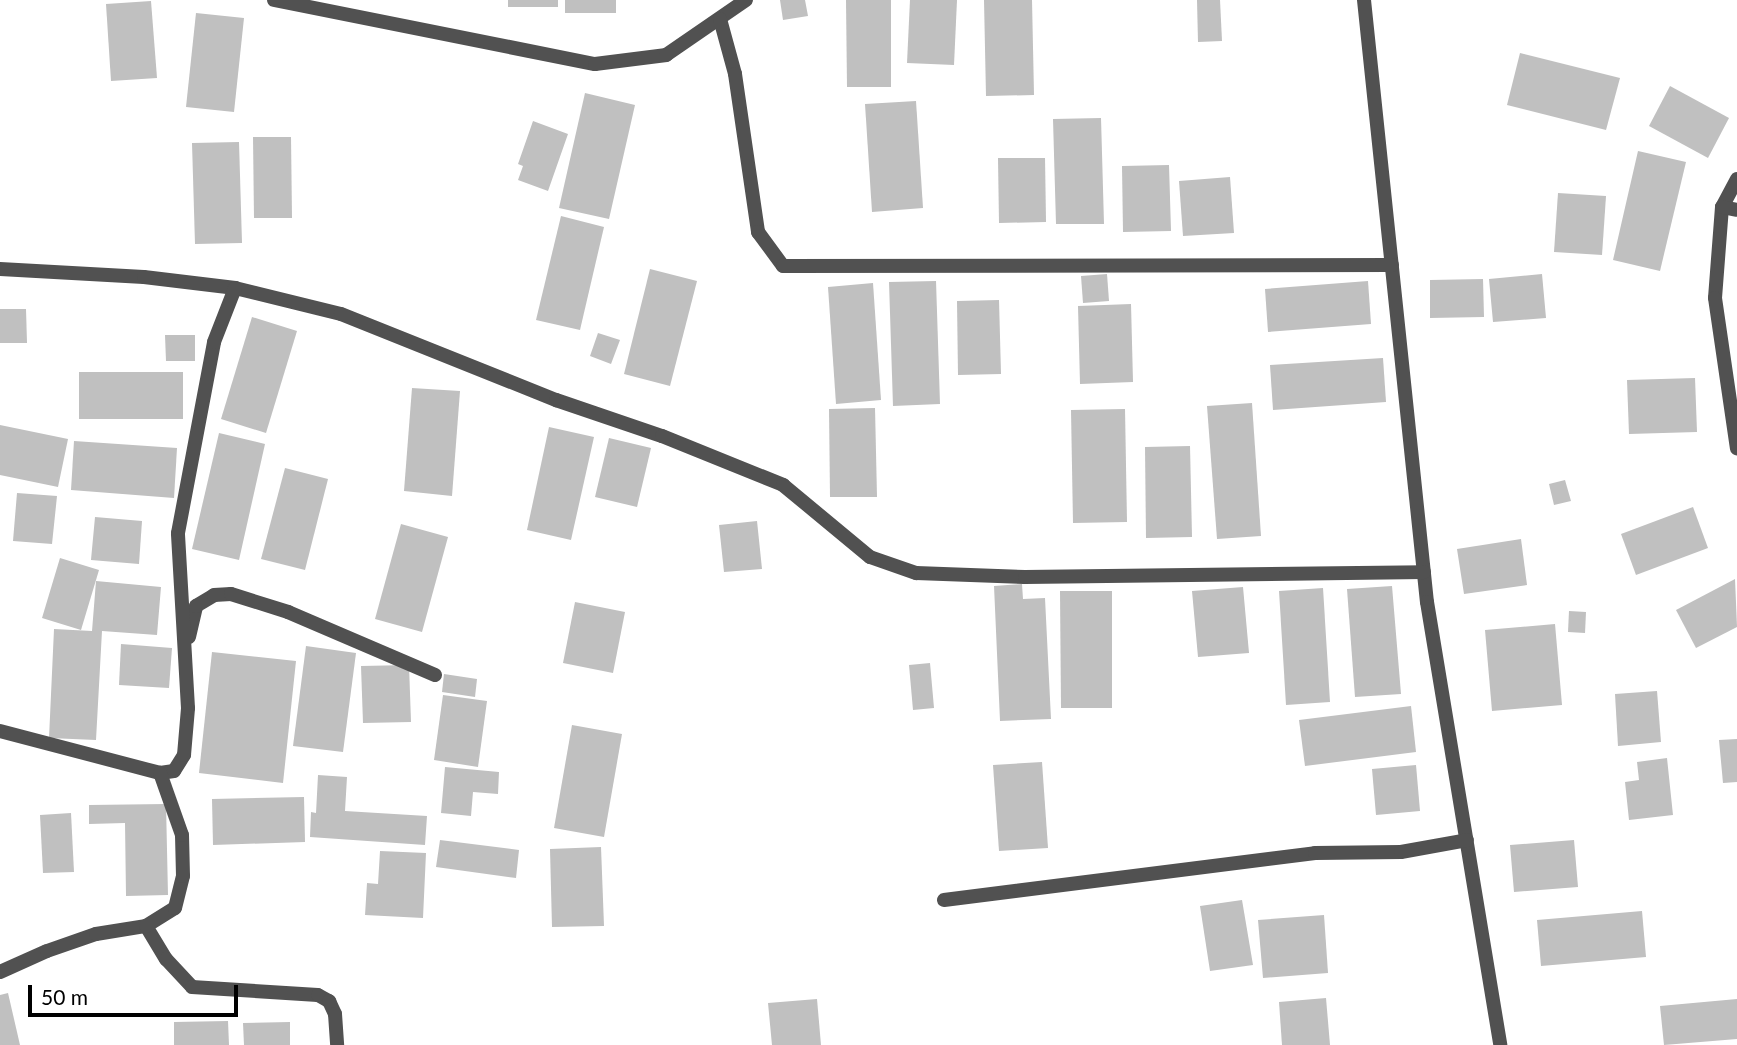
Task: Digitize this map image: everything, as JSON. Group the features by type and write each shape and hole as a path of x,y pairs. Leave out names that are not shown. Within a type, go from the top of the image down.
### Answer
{"street":[{"path":"274,0 594,64 666,55 746,0"},
{"path":"1364,0 1424,572 1500,1045"},
{"path":"720,19 735,74 758,232 783,266 1392,265"},
{"path":"1737,179 1722,207 1716,298 1737,448"},
{"path":"1722,207 1737,209"},
{"path":"0,269 144,277 235,288 341,314 556,400 662,436 783,485 870,558 916,573 1051,577 1424,572"},
{"path":"0,731 160,773 174,772 184,755 188,708 178,533 214,342 235,288"},
{"path":"185,655 196,606 214,595 230,594 288,612 435,675"},
{"path":"0,972 47,951 96,934 146,926 175,908 183,876 182,835 160,773"},
{"path":"944,900 1315,853 1401,852 1467,840"},
{"path":"146,926 166,959 192,987 318,995 329,1001 335,1014 337,1045"}],"building":[{"path":"508,0 558,0 558,7 508,7"},
{"path":"565,0 616,0 616,13 565,13"},
{"path":"780,0 805,0 808,16 783,20"},
{"path":"846,0 891,0 891,87 847,87"},
{"path":"910,0 957,0 954,65 907,63"},
{"path":"984,0 1032,0 1034,95 986,96"},
{"path":"1197,0 1220,0 1222,41 1198,42"},
{"path":"151,1 157,78 111,81 106,4"},
{"path":"196,13 244,18 234,112 186,107"},
{"path":"1520,53 1620,78 1606,130 1507,105"},
{"path":"1670,86 1729,118 1708,158 1649,126"},
{"path":"585,93 635,105 609,219 559,208"},
{"path":"916,101 923,208 872,212 865,104"},
{"path":"1101,118 1104,224 1056,224 1053,119"},
{"path":"533,121 568,134 548,191 518,180 523,166 518,164"},
{"path":"253,137 291,137 292,218 254,218"},
{"path":"239,142 242,243 195,244 192,143"},
{"path":"1638,151 1686,162 1660,271 1613,260"},
{"path":"998,158 1045,158 1046,222 999,223"},
{"path":"1169,165 1171,231 1123,232 1122,166"},
{"path":"1230,177 1234,233 1183,236 1179,181"},
{"path":"1558,193 1606,196 1602,255 1554,252"},
{"path":"561,216 604,227 580,330 536,320"},
{"path":"650,269 697,281 670,386 624,374"},
{"path":"1107,274 1109,301 1083,303 1081,276"},
{"path":"1542,274 1546,318 1493,322 1489,279"},
{"path":"1483,279 1484,317 1430,318 1430,280"},
{"path":"936,281 940,404 893,406 889,282"},
{"path":"1368,281 1371,324 1268,332 1265,289"},
{"path":"873,283 881,400 836,404 828,287"},
{"path":"999,300 1001,374 958,375 957,301"},
{"path":"1131,304 1133,382 1080,384 1078,306"},
{"path":"0,309 26,309 27,343 0,343"},
{"path":"252,317 297,331 266,433 221,419"},
{"path":"598,333 620,340 611,364 590,356"},
{"path":"165,335 195,335 195,361 166,361"},
{"path":"1383,358 1386,402 1273,410 1270,365"},
{"path":"79,372 183,372 183,419 79,419"},
{"path":"1695,378 1697,432 1629,434 1627,380"},
{"path":"412,388 460,391 452,496 404,491"},
{"path":"1252,403 1261,536 1217,539 1207,406"},
{"path":"875,408 877,497 830,497 829,409"},
{"path":"1125,409 1127,522 1073,523 1071,410"},
{"path":"0,425 68,439 58,487 0,475"},
{"path":"549,427 594,437 571,540 527,530"},
{"path":"219,433 265,444 239,560 192,549"},
{"path":"609,438 651,448 637,507 595,497"},
{"path":"74,441 177,448 174,498 71,490"},
{"path":"1190,446 1192,537 1146,538 1145,447"},
{"path":"285,468 328,479 305,570 261,559"},
{"path":"1565,480 1571,501 1554,505 1549,484"},
{"path":"17,493 57,496 52,544 13,541"},
{"path":"1693,507 1708,548 1636,575 1621,534"},
{"path":"95,517 142,521 139,564 91,560"},
{"path":"757,521 762,569 724,572 719,525"},
{"path":"401,524 448,537 422,632 375,619"},
{"path":"1521,539 1527,585 1464,594 1457,549"},
{"path":"60,558 99,570 81,630 42,618"},
{"path":"1735,579 1737,627 1696,648 1676,610"},
{"path":"96,581 161,587 157,635 102,631 96,740 49,738 54,629 92,631"},
{"path":"1022,584 1023,599 1045,598 1051,719 1000,721 994,586"},
{"path":"1392,586 1401,694 1355,697 1347,589"},
{"path":"1243,587 1249,653 1198,657 1192,591"},
{"path":"1323,588 1330,702 1286,705 1279,591"},
{"path":"1060,591 1112,591 1112,708 1061,708"},
{"path":"575,602 625,612 613,673 563,663"},
{"path":"1569,611 1586,612 1585,633 1568,632"},
{"path":"1555,624 1562,705 1492,711 1485,630"},
{"path":"121,644 172,648 169,688 119,685"},
{"path":"306,646 356,653 343,752 293,746"},
{"path":"212,652 296,661 283,783 199,773"},
{"path":"930,663 934,708 913,710 909,665"},
{"path":"409,665 411,722 363,723 361,666"},
{"path":"444,674 477,679 475,697 442,692"},
{"path":"1657,691 1661,742 1618,746 1615,694"},
{"path":"443,695 487,701 478,767 434,760"},
{"path":"1411,706 1416,752 1305,766 1299,720"},
{"path":"572,725 622,734 604,837 554,828"},
{"path":"1737,739 1737,782 1723,783 1719,740"},
{"path":"1667,758 1673,815 1629,820 1625,782 1639,780 1637,762"},
{"path":"1042,762 1048,848 999,851 993,765"},
{"path":"1416,765 1420,811 1376,815 1372,769"},
{"path":"445,767 499,772 498,794 473,792 471,816 441,813"},
{"path":"318,775 347,777 345,811 427,816 425,845 310,837 311,812 316,813"},
{"path":"304,797 305,842 213,845 212,799"},
{"path":"166,804 168,895 126,896 125,823 89,824 89,805"},
{"path":"71,813 74,872 43,873 40,815"},
{"path":"440,840 519,850 516,878 436,867"},
{"path":"1574,840 1578,887 1514,892 1510,845"},
{"path":"601,847 604,926 552,927 550,849"},
{"path":"380,851 426,853 423,918 365,915 367,883 378,884"},
{"path":"1242,900 1253,965 1210,971 1200,906"},
{"path":"1642,911 1646,957 1541,966 1537,920"},
{"path":"1324,915 1328,973 1263,978 1258,920"},
{"path":"8,993 20,1045 0,1045 0,995"},
{"path":"1326,998 1330,1045 1282,1045 1279,1002"},
{"path":"817,999 821,1045 772,1045 768,1003"},
{"path":"1737,999 1737,1039 1664,1045 1660,1006"},
{"path":"228,1021 229,1045 174,1045 174,1022"},
{"path":"290,1022 290,1045 244,1045 243,1023"}]}
